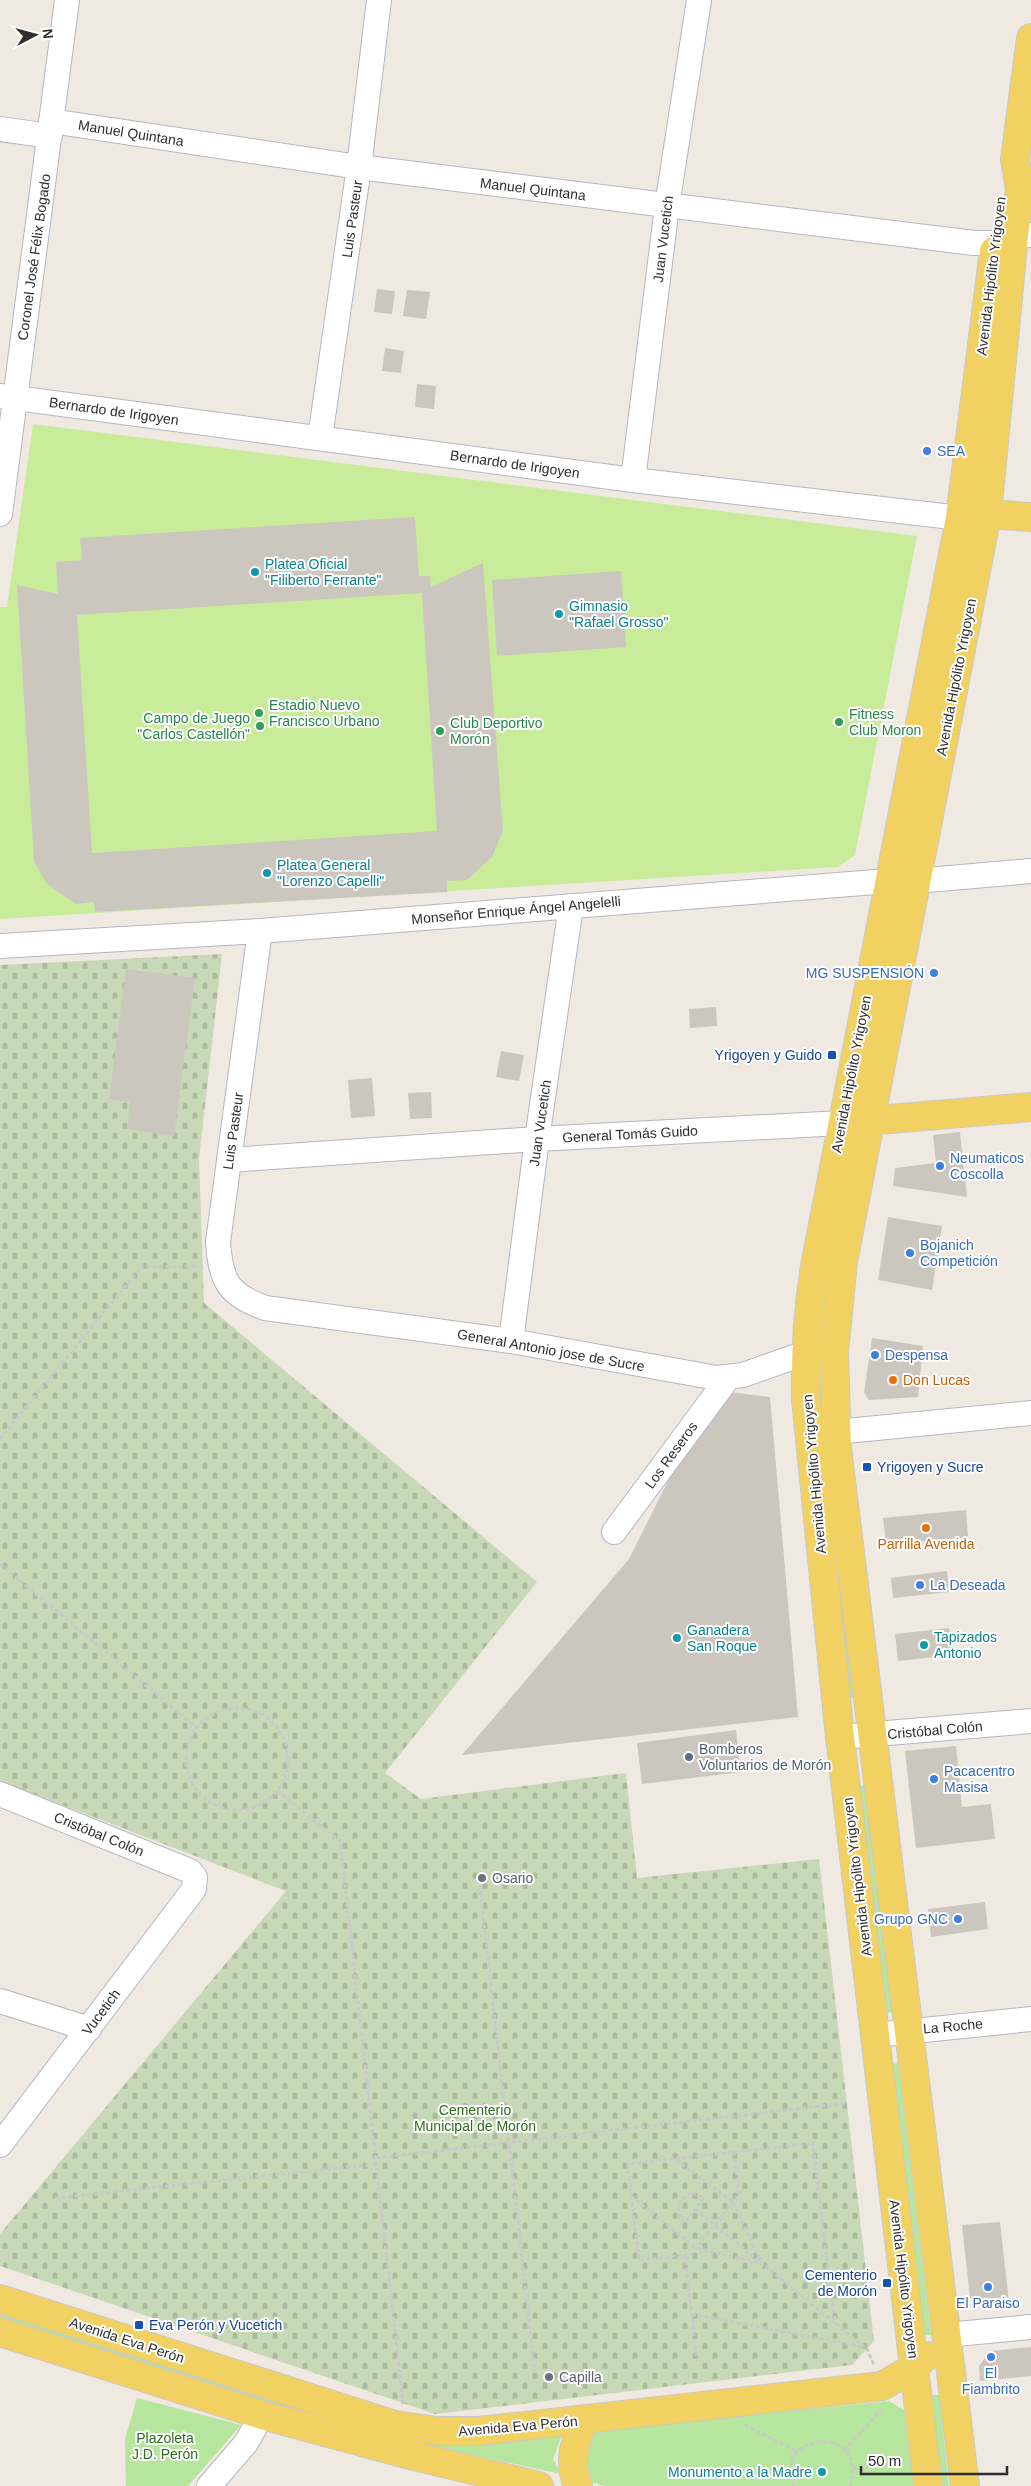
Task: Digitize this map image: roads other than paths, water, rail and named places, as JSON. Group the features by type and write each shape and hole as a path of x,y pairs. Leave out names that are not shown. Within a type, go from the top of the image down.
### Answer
{"main road":[{"name":"Avenida Hipólito Yrigoyen","path":"965,2486 871,1736 836,1432 834,1353 843,1262 987,514 1013,238 1001,186 1015,158 1031,38"},
{"name":"Avenida Hipólito Yrigoyen","path":"927,2473 840,1737 806,1399 806,1328 814,1266 1013,238"},
{"name":"Bernardo de Irigoyen","path":"960,518 987,514 1031,517"},
{"name":"General Tomás Guido","path":"842,1123 1031,1107"},
{"name":"Avenida Eva Perón","path":"0,2299 395,2425 437,2431 479,2431 584,2421 882,2386 915,2367 946,2335"},
{"path":"0,2332 262,2414 410,2455 539,2486"},
{"path":"578,2486 572,2472 573,2445 584,2421"}],"street":[{"name":"Coronel José Félix Bogado","path":"0,514 7,397 51,128 67,0"},
{"name":"Luis Pasteur","path":"320,438 359,167 379,0"},
{"name":"Juan Vucetich","path":"633,480 667,206 699,0"},
{"name":"Manuel Quintana","path":"0,130 51,128 974,243 1013,238"},
{"name":"Bernardo de Irigoyen","path":"7,397 633,480 960,518"},
{"name":"Monseñor Enrique Ángel Angelelli","path":"0,946 260,931 888,881 916,881 1031,872"},
{"name":"Juan Vucetich","path":"512,1341 537,1138 571,906"},
{"name":"Luis Pasteur","path":"260,931 218,1242 220,1267 228,1283 239,1297 265,1308"},
{"name":"General Tomás Guido","path":"229,1160 537,1138 842,1123"},
{"name":"General Antonio jose de Sucre","path":"265,1308 512,1341 701,1376 728,1378 744,1375 783,1360 805,1355 834,1353"},
{"name":"Los Reseros","path":"614,1532 728,1378"},
{"path":"836,1432 1031,1413"},
{"name":"Cristóbal Colón","path":"840,1737 1031,1722"},
{"name":"Cristóbal Colón","path":"0,1794 190,1871 195,1877"},
{"name":"Vucetich","path":"0,2145 194,1889 195,1877"},
{"path":"0,2001 89,2030"},
{"name":"La Roche","path":"876,2035 908,2030 1031,2019"},
{"path":"946,2335 1031,2327"},
{"path":"209,2486 246,2443 262,2414"}],"place":[{"name":"SEA","path":"927,451"},
{"name":"Platea Oficial \"Filiberto Ferrante\"","path":"255,572"},
{"name":"Gimnasio \"Rafael Grosso\"","path":"559,614"},
{"name":"Estadio Nuevo Francisco Urbano","path":"259,713"},
{"name":"Fitness Club Moron","path":"839,722"},
{"name":"Campo de Juego \"Carlos Castellón\"","path":"260,726"},
{"name":"Club Deportivo Morón","path":"440,731"},
{"name":"Platea General \"Lorenzo Capelli\"","path":"267,873"},
{"name":"MG SUSPENSIÓN","path":"934,973"},
{"name":"Yrigoyen y Guido","path":"832,1055"},
{"name":"Neumaticos Coscolla","path":"940,1166"},
{"name":"Bojanich Competición","path":"910,1253"},
{"name":"Despensa","path":"875,1355"},
{"name":"Don Lucas","path":"893,1380"},
{"name":"Yrigoyen y Sucre","path":"867,1467"},
{"name":"Parrilla Avenida","path":"926,1528"},
{"name":"La Deseada","path":"920,1585"},
{"name":"Ganadera San Roque","path":"677,1638"},
{"name":"Tapizados Antonio","path":"924,1645"},
{"name":"Bomberos Voluntarios de Morón","path":"689,1757"},
{"name":"Pacacentro Masisa","path":"934,1779"},
{"name":"Osario","path":"482,1878"},
{"name":"Grupo GNC","path":"958,1919"},
{"name":"Cementerio de Morón","path":"887,2283"},
{"name":"El Paraiso","path":"988,2287"},
{"name":"Eva Perón y Vucetich","path":"139,2325"},
{"name":"El Fiambrito","path":"991,2357"},
{"name":"Capilla","path":"549,2377"},
{"name":"Monumento a la Madre","path":"822,2472"}],"park label":[{"name":"Cementerio Municipal de Morón","path":"475,2118"},
{"name":"Plazoleta J.D. Perón","path":"165,2446"}]}
